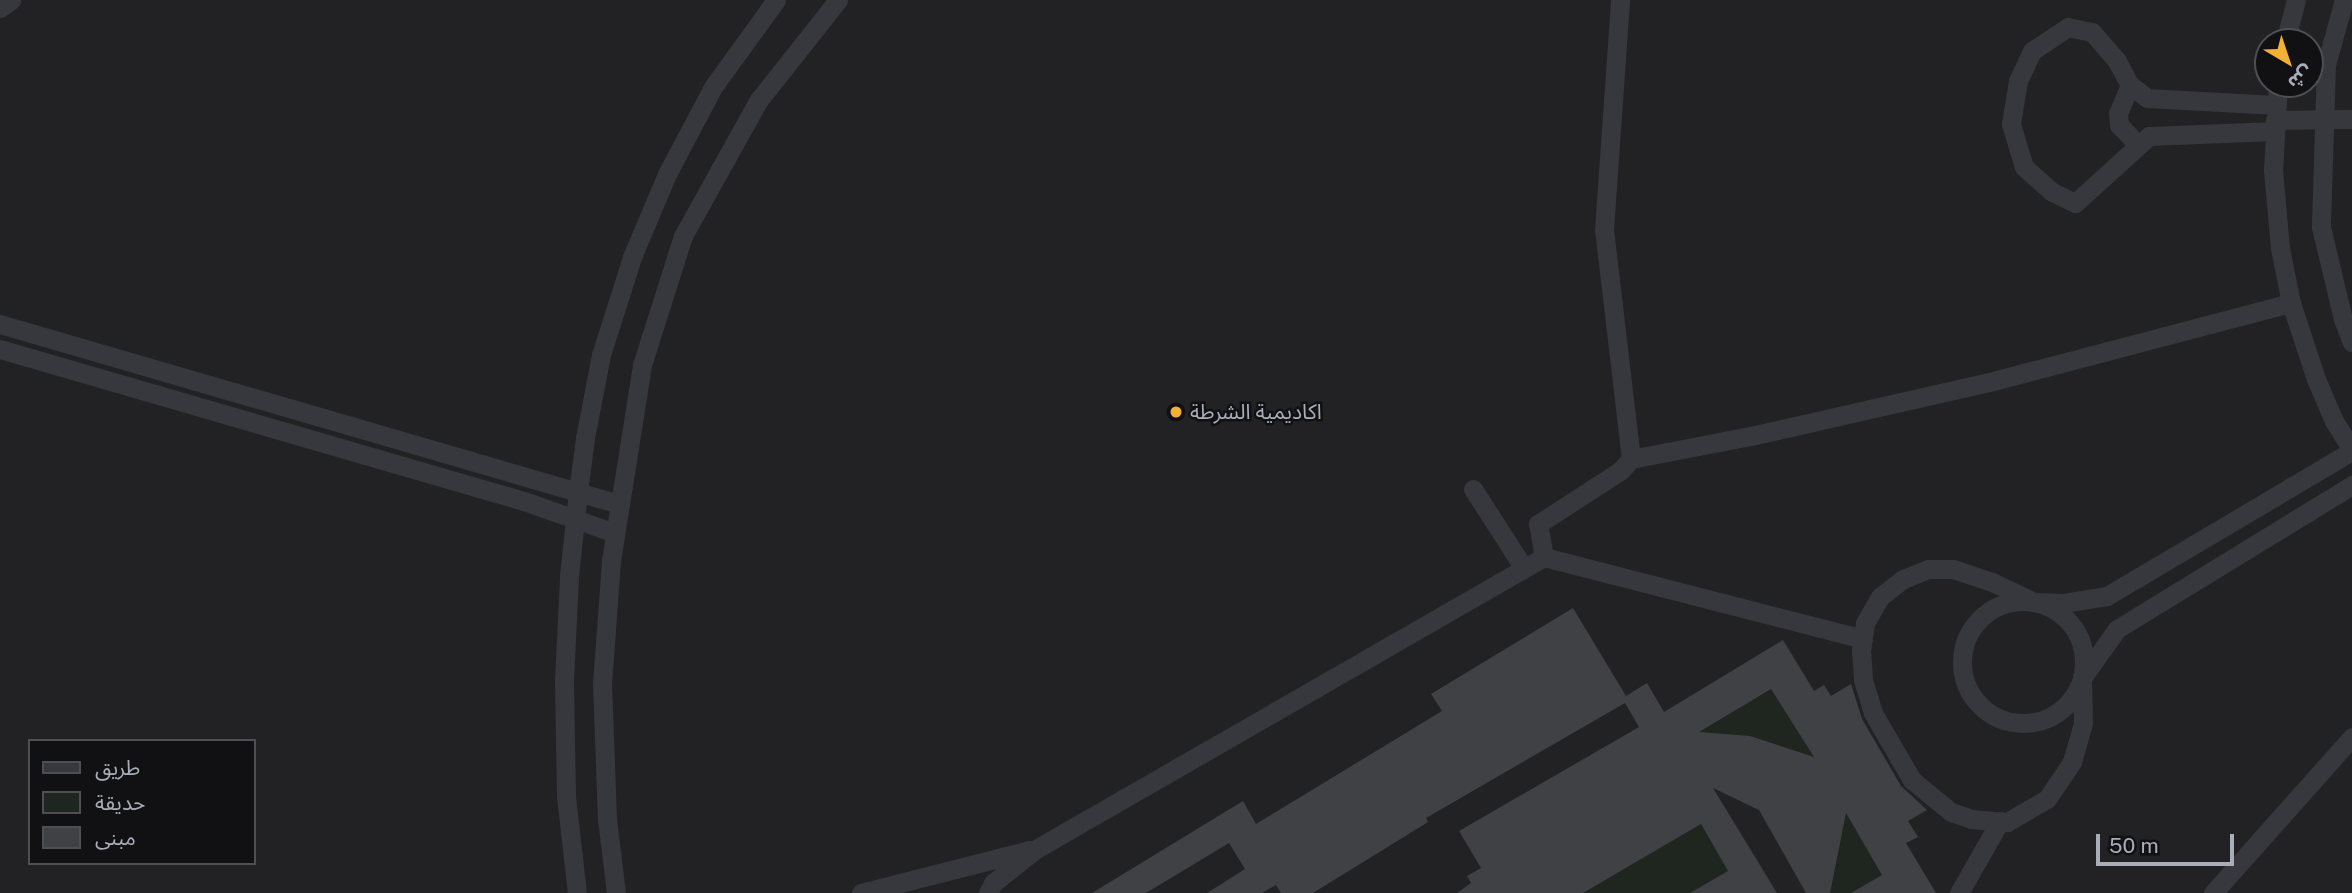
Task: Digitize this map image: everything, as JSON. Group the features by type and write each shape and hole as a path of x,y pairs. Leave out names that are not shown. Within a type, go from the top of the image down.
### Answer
{"street":[{"path":"0,8 11,0"},
{"path":"577,893 566,796 564,680 584,438 601,355 632,257 667,174 713,87 776,0"},
{"path":"1620,0 1604,230 1630,458"},
{"path":"2289,28 2296,0"},
{"path":"2344,0 2326,65 2321,227 2343,319 2352,342"},
{"path":"616,893 607,819 602,684 615,533 642,365 683,236 758,101 836,1"},
{"path":"2275,118 2147,98 2130,85 2117,61 2092,32 2068,27 2032,51 2018,81 2011,124 2024,167 2052,192 2075,203 2149,136 2275,118 2352,119"},
{"path":"2130,85 2118,113 2119,125 2138,145"},
{"path":"2277,98 2273,170 2280,248 2291,303 2316,379 2334,421 2352,450 2106,596 2063,603 2034,602 1992,582 1953,569 1928,569 1903,579 1880,597 1865,623 1863,680 1873,713 1912,780 1951,813 1971,819 2007,822 2047,799 2072,762 2083,723 2082,678 2117,629 2352,485"},
{"path":"1544,557 1538,524 1620,471 1630,458 1751,436 1997,380 2291,303"},
{"path":"0,324 619,504"},
{"path":"0,349 524,501 615,533"},
{"path":"1473,489 1524,568"},
{"path":"988,893 993,883 1036,849 1544,557 1863,639"},
{"path":"2022,599 2046,605 2068,619 2081,641 2086,667 2082,678 2077,692 2060,711 2037,723 2012,723 1987,713 1970,695 1962,670 1963,645 1976,621 1995,606 2022,599"},
{"path":"2213,893 2352,737"},
{"path":"1959,893 2000,821"},
{"path":"861,893 1036,849"}],"shaded area":[{"name":"اكاديمية الشرطة","path":"0,0 2352,0 2352,893 0,893"}],"green space":[{"path":"1767,692 1774,694 1813,756 1807,760 1786,747 1750,736 1683,741"},
{"path":"1845,811 1879,870 1878,877 1851,893 1824,893 1834,875"},
{"path":"1701,824 1728,871 1690,893 1583,893"}],"building":[{"path":"1573,608 1626,696 1647,683 1664,712 1783,640 1814,691 1824,685 1831,696 1851,684 1862,719 1901,786 1927,810 1908,821 1918,837 1906,843 1936,893 1851,893 1882,875 1846,813 1830,893 1806,893 1759,810 1713,788 1777,893 1690,893 1728,871 1701,824 1583,893 1457,893 1471,883 1467,876 1481,868 1459,831 1639,727 1625,703 1426,818 1428,822 1313,893 1281,893 1276,885 1262,893 1207,893 1245,869 1229,843 1146,893 1092,893 1243,801 1256,824 1442,711 1431,694","holes":["1771,689 1814,757 1750,736 1699,732"]}],"place":[{"name":"اكاديمية الشرطة","path":"1176,412"}]}
